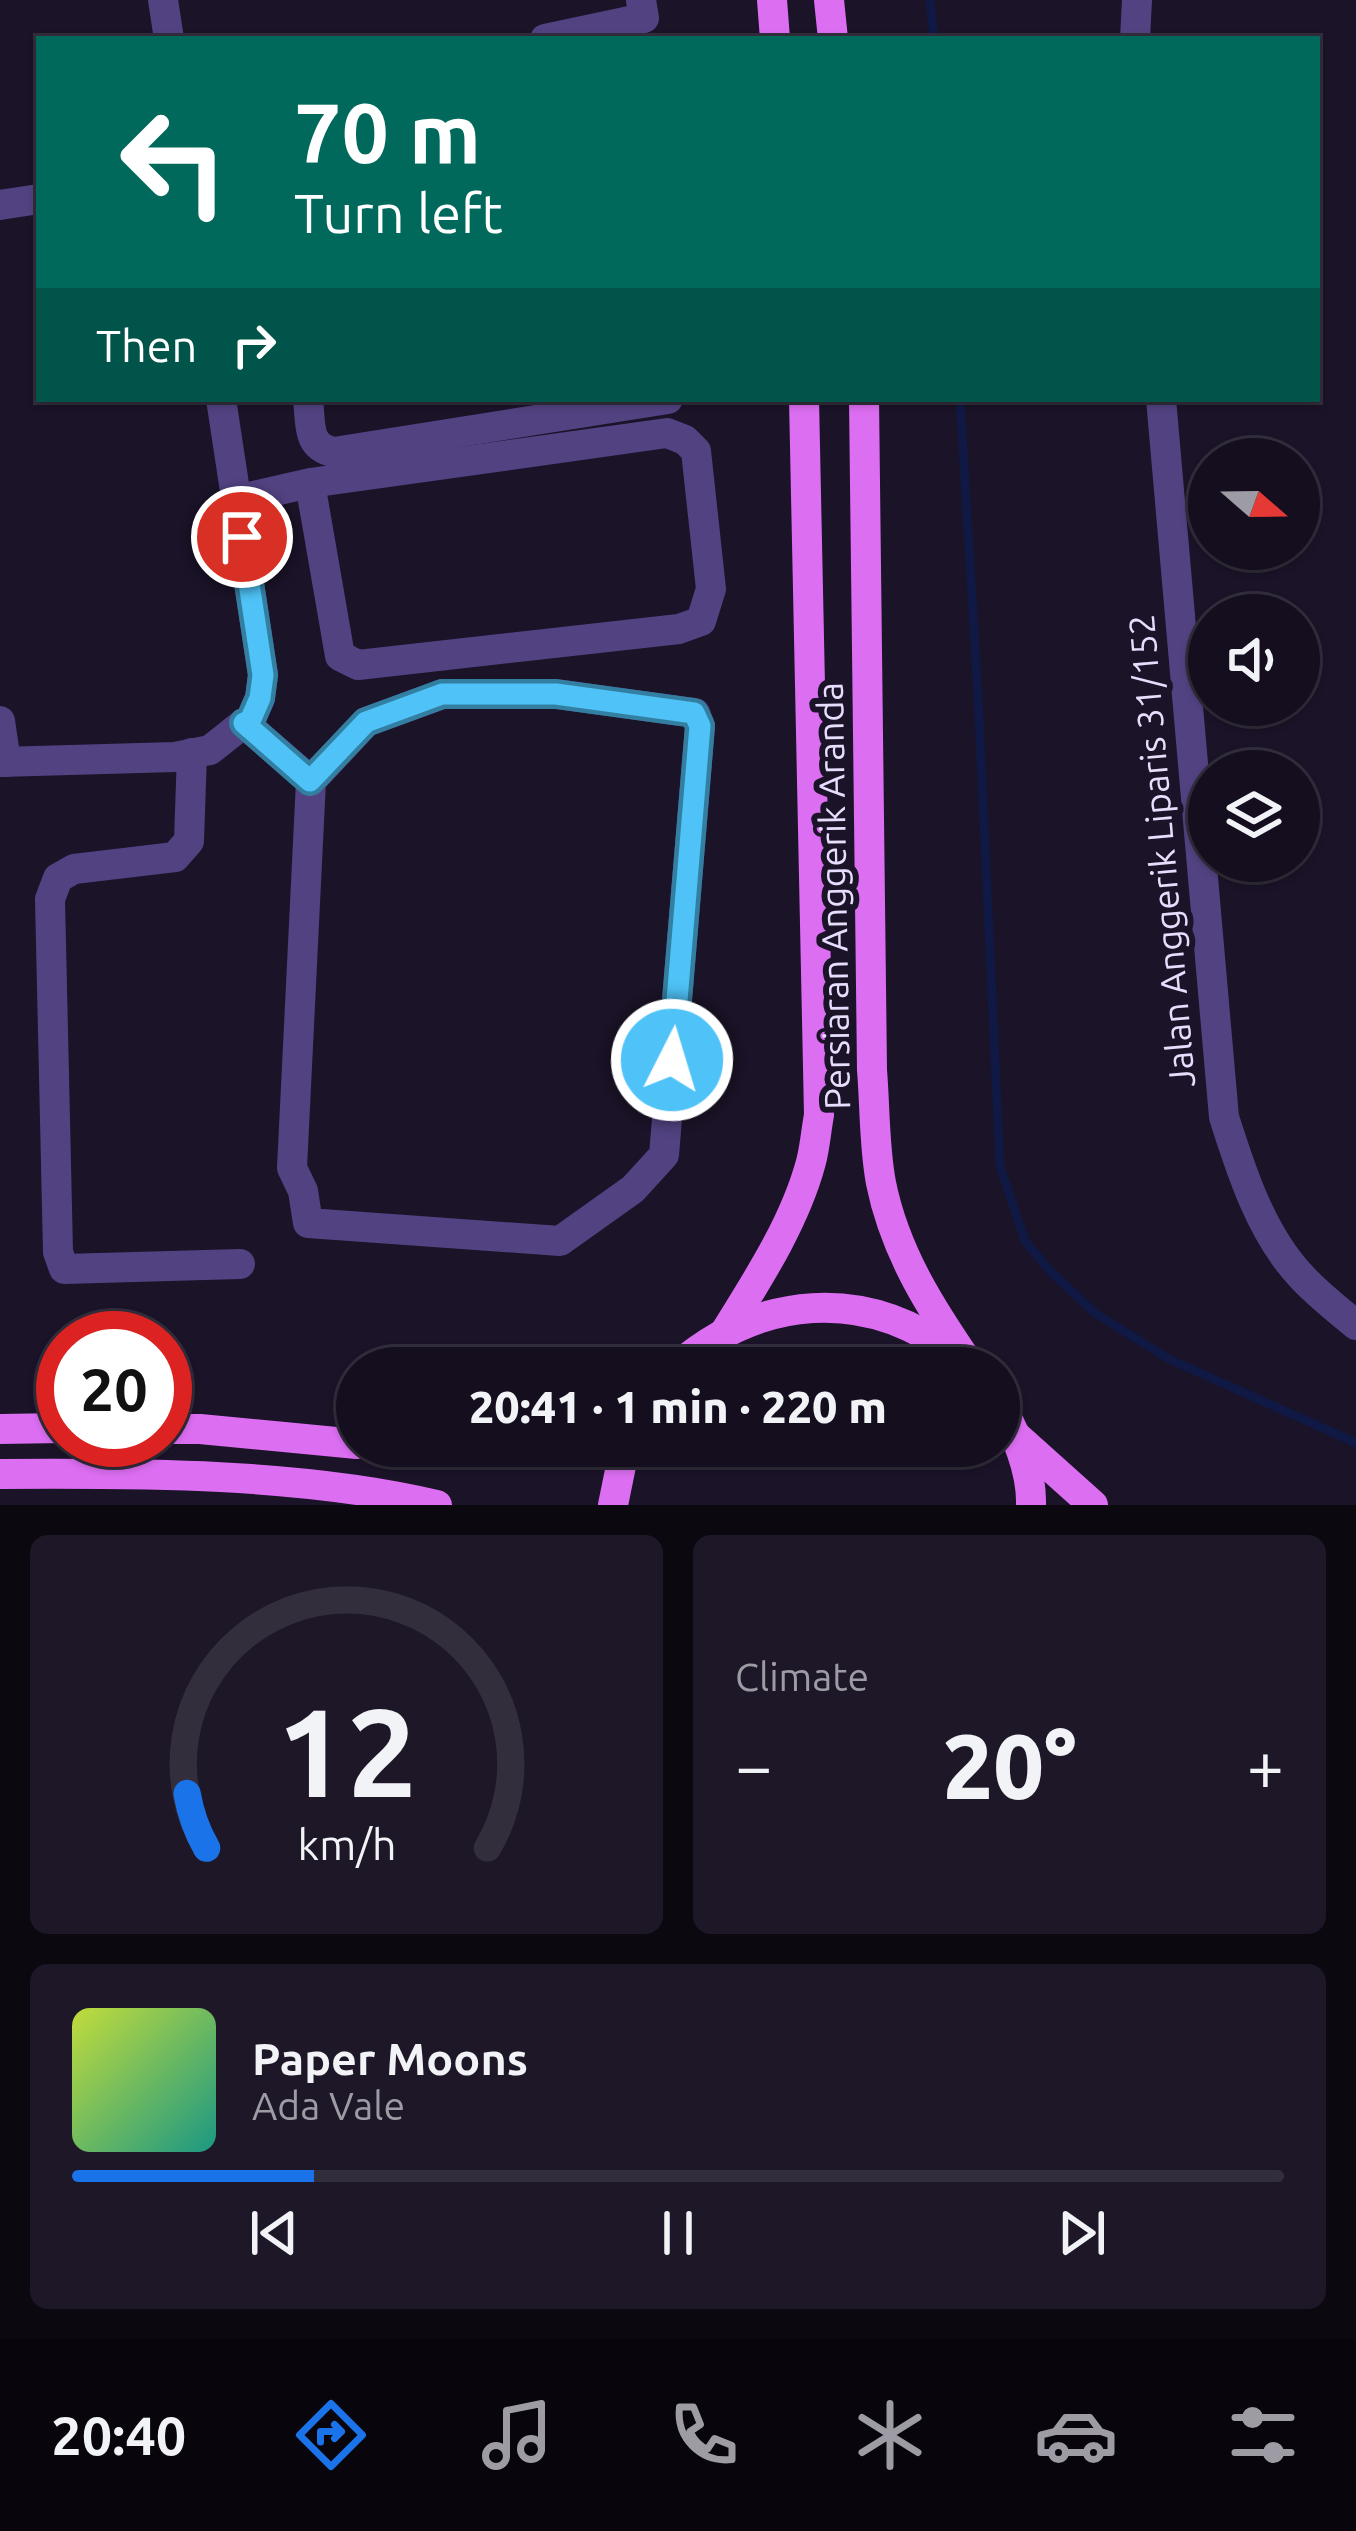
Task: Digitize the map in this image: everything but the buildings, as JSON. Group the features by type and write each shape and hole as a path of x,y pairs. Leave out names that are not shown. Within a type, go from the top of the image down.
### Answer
{"main road":[{"path":"772,0 775,36"},
{"path":"830,0 833,36"},
{"name":"Persiaran Anggerik Aranda","path":"725,1331 790,1214 811,1163 819,1115 804,402"},
{"name":"Persiaran Anggerik Aranda","path":"865,402 872,1070 880,1181 898,1244 927,1302 958,1347"},
{"path":"700,1347 725,1331 785,1311 817,1307 880,1315 945,1347"},
{"path":"0,1429 36,1428"},
{"path":"192,1429 336,1442"},
{"path":"1020,1440 1093,1505"},
{"path":"1020,1451 1031,1505"},
{"path":"613,1505 621,1467"},
{"path":"0,1474 238,1479 393,1495 437,1505"}],"street":[{"path":"163,0 169,36"},
{"path":"559,36 644,18 641,0"},
{"path":"1135,36 1137,0"},
{"path":"0,205 36,199"},
{"path":"0,721 3,762 175,757 210,750 250,721 263,675 221,402"},
{"path":"308,402 314,442 334,452 649,402"},
{"name":"Jalan Anggerik Liparis 31/152","path":"1161,402 1224,1117 1240,1168 1276,1240 1297,1272 1356,1325"},
{"path":"236,500 310,483 667,434 685,440 695,451 711,589 701,621 679,629 358,665 340,656 310,483"},
{"path":"442,694 556,694 694,713 700,726 664,1155 633,1189 560,1241 308,1223 303,1191 292,1168 310,781 366,722 442,694"},
{"path":"244,723 310,781"},
{"path":"192,753 189,841 175,856 74,869 58,878 50,899 58,1252 64,1269 240,1264"}],"waterway":[{"path":"930,0 934,36"},
{"path":"960,402 1000,1166 1025,1241 1095,1313 1169,1359 1356,1443"}],"route":[{"path":"242,537 263,675 260,698 250,721 244,723 310,781 366,722 442,694 556,694 694,713 700,726 672,1060"}]}
